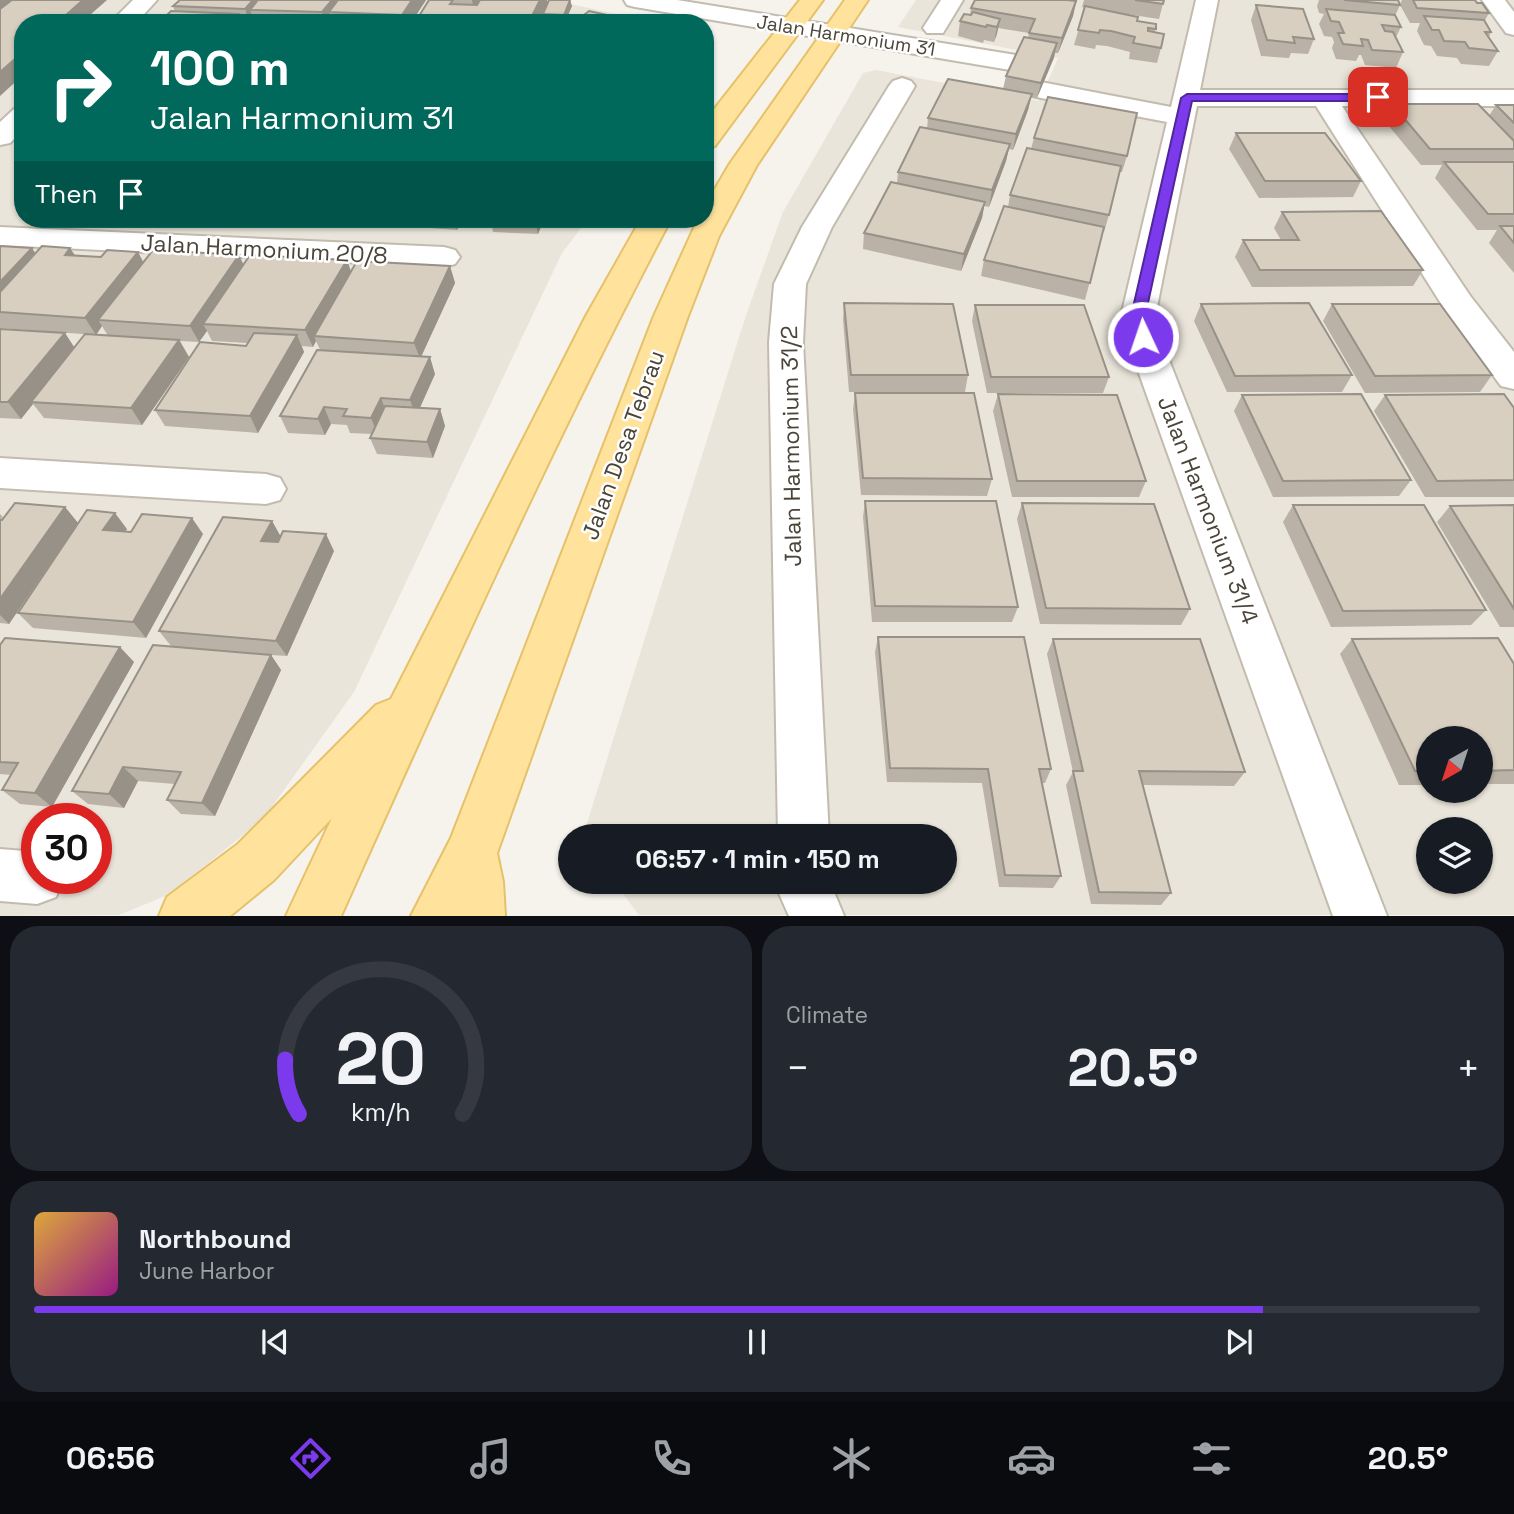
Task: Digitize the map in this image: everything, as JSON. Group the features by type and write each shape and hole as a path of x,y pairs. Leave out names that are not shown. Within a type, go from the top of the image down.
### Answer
{"main road":[{"name":"Jalan Desa Tebrau","path":"714,218 807,36 811,0"},
{"name":"Jalan Desa Tebrau","path":"714,131 807,36 857,0"},
{"path":"313,915 416,696 603,316 651,228"},
{"name":"Jalan Desa Tebrau","path":"438,915 471,853 671,316 708,228"},
{"path":"186,915 256,862 416,696"},
{"path":"471,853 477,883 478,915"}],"street":[{"path":"131,14 146,0"},
{"name":"Jalan Harmonium 31","path":"635,0 708,14"},
{"path":"935,28 952,0"},
{"name":"Jalan Harmonium 31/4","path":"1207,0 1139,312 1143,337 1360,915"},
{"path":"1493,0 1514,28"},
{"name":"Jalan Harmonium 31","path":"714,15 807,36 1011,74"},
{"path":"1045,80 1186,103 1324,97 1514,98"},
{"name":"Jalan Harmonium 31/2","path":"803,824 786,342 790,284 817,227 902,86"},
{"path":"1324,97 1458,305 1514,377"},
{"path":"0,137 14,124"},
{"name":"Jalan Harmonium 20/8","path":"0,236 444,257"},
{"path":"0,473 266,489"},
{"path":"0,875 21,877"},
{"path":"806,894 817,915"}],"shaded area":[{"path":"0,0 552,0 617,14 14,14 14,228 581,228 562,253 354,692 264,818 170,894 119,915 0,916"},
{"path":"916,0 1514,0 1514,915 639,915 623,894 957,894 957,824 587,824 745,318 783,212 863,73 876,70 1039,101 1058,58 898,27"}],"building":[{"path":"12,0 83,0 67,14 14,14 14,60 0,72 0,9"},
{"path":"180,0 253,0 245,9 173,6"},
{"path":"258,0 332,0 322,12 250,10"},
{"path":"338,0 412,0 403,14 329,12"},
{"path":"429,0 453,0 450,4 477,5 480,0 540,0 533,14 420,14"},
{"path":"549,0 570,0 564,14 543,14"},
{"path":"975,0 1076,1 1062,38 1029,33 1035,19 971,8"},
{"path":"1135,0 1164,0 1163,4"},
{"path":"1344,0 1398,0 1400,5"},
{"path":"1413,0 1475,0 1482,3 1489,13 1417,8"},
{"path":"1256,5 1303,9 1314,39 1293,37 1295,43 1267,40"},
{"path":"1085,6 1138,17 1137,21 1156,24 1156,29 1148,28 1148,31 1164,34 1161,48 1133,43 1135,37 1111,31 1100,30 1099,33 1078,30"},
{"path":"1326,9 1395,15 1401,27 1382,25 1385,31 1393,32 1403,52 1372,50 1368,40 1361,39 1363,46 1343,44 1338,33 1344,33 1339,22 1331,21"},
{"path":"171,11 238,14 168,14"},
{"path":"973,12 1000,19 997,27 960,21 964,14 971,15"},
{"path":"1424,16 1484,20 1491,32 1485,32 1498,51 1469,48 1465,42 1444,41 1439,30 1432,30"},
{"path":"1024,37 1057,43 1041,83 1006,76"},
{"path":"948,79 1032,94 1016,134 928,118"},
{"path":"1048,97 1137,113 1127,156 1034,138"},
{"path":"1392,104 1478,104 1514,141 1514,149 1430,149"},
{"path":"1496,105 1514,105 1514,123"},
{"path":"920,127 1010,144 992,190 898,172"},
{"path":"1236,133 1325,133 1361,181 1265,181"},
{"path":"1027,148 1121,166 1109,215 1010,195"},
{"path":"1444,162 1514,162 1514,214 1488,214"},
{"path":"891,182 985,202 964,254 864,233"},
{"path":"1004,206 1104,227 1090,283 984,260"},
{"path":"1381,211 1423,270 1260,270 1243,240 1299,240 1282,212"},
{"path":"1500,226 1514,226 1514,243"},
{"path":"0,246 32,248 0,282"},
{"path":"42,246 70,248 65,255 101,257 107,250 138,252 85,318 0,312 0,292"},
{"path":"153,250 239,255 190,326 98,320"},
{"path":"250,255 347,260 305,330 203,324"},
{"path":"357,261 450,266 414,343 314,336"},
{"path":"844,303 953,304 968,375 851,375"},
{"path":"1309,303 1352,375 1235,376 1201,304"},
{"path":"1332,304 1440,304 1492,375 1375,376"},
{"path":"975,305 1084,305 1109,377 991,377"},
{"path":"0,329 65,333 8,402 0,402"},
{"path":"254,333 297,335 250,416 155,410 200,342 246,346"},
{"path":"85,334 179,340 131,408 31,402"},
{"path":"317,350 430,357 410,400 381,398 371,418 343,416 347,409 324,407 318,419 280,416"},
{"path":"855,393 974,393 992,479 863,478"},
{"path":"998,394 1117,395 1146,481 1017,481"},
{"path":"1361,394 1411,480 1283,481 1242,395"},
{"path":"1504,394 1514,408 1514,480 1437,481 1385,395"},
{"path":"385,406 440,409 427,442 370,438"},
{"path":"865,501 996,501 1018,607 875,606"},
{"path":"15,503 65,507 0,599 0,520"},
{"path":"1022,503 1154,504 1190,609 1046,608"},
{"path":"1293,505 1424,505 1486,610 1343,611"},
{"path":"1514,505 1514,609 1450,506"},
{"path":"87,510 115,513 103,530 131,532 142,514 192,518 133,622 18,613"},
{"path":"223,517 272,521 261,541 278,542 283,531 326,534 276,641 159,631"},
{"path":"878,637 1024,637 1051,769 1039,769 1061,876 1005,875 988,769 890,768"},
{"path":"5,638 120,647 35,793 2,790 18,763 0,762 0,645"},
{"path":"1498,638 1514,664 1514,770 1493,771 1493,726 1416,726 1415,771 1352,639"},
{"path":"1053,639 1200,639 1245,772 1139,771 1171,893 1099,892 1073,771 1083,771"},
{"path":"153,645 271,655 202,803 167,800 181,772 123,767 109,794 72,791"}],"route":[{"path":"1143,337 1139,312 1187,98 1378,97"}]}
